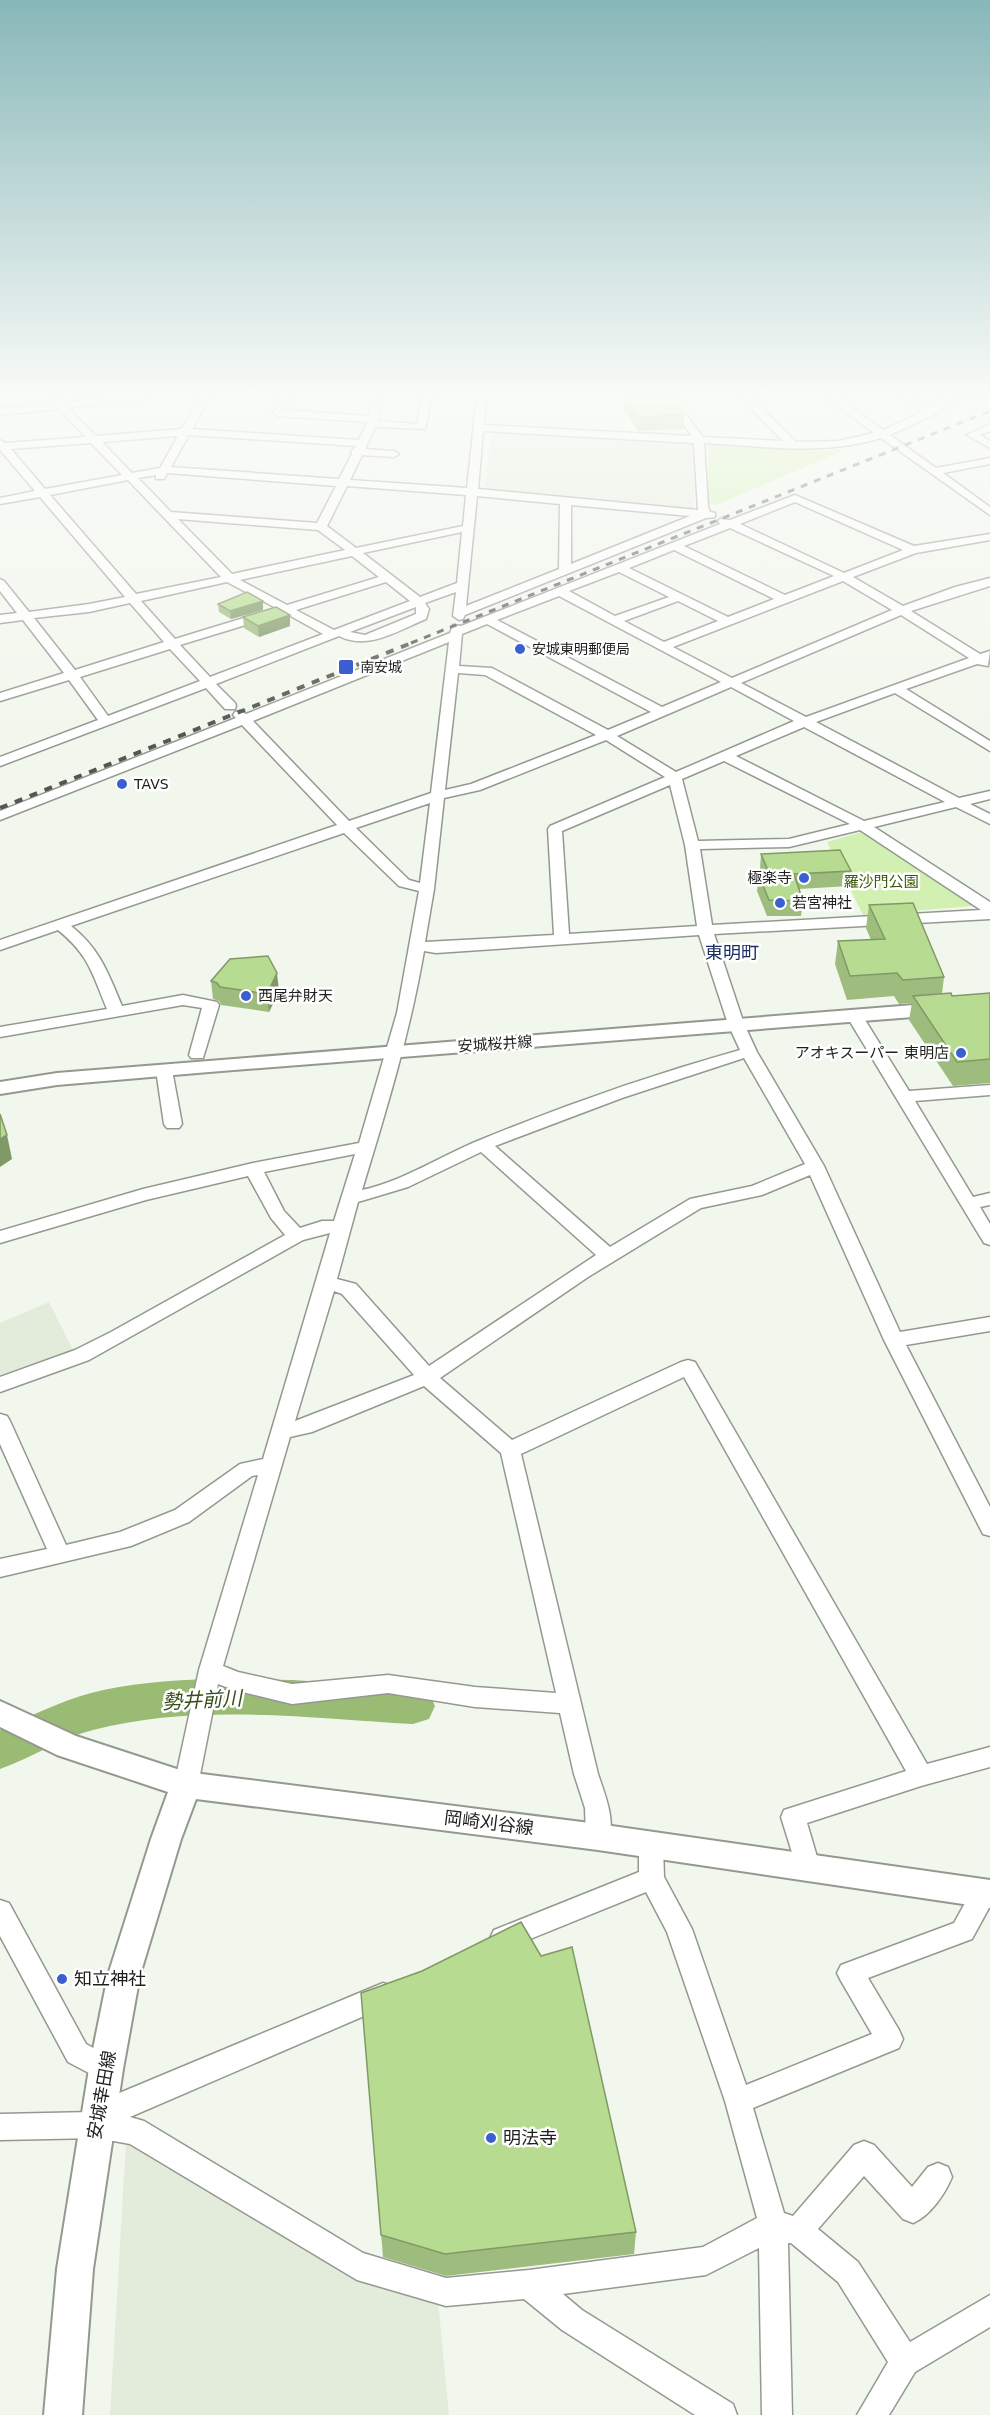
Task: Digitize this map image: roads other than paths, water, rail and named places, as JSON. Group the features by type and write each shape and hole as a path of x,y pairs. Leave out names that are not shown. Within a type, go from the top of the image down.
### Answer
{"main road":[{"name":"安城桜井線","path":"0,1076 103,1063 197,1055 396,1045 734,1019 990,993"},
{"name":"安城桜井線","path":"734,1019 854,1015 990,1005"},
{"name":"安城桜井線","path":"0,1088 57,1079 396,1045"},
{"name":"岡崎刈谷線","path":"0,1713 67,1746 186,1785 598,1837 987,1894"},
{"name":"安城幸田線","path":"63,2415 75,2269 96,2125 124,1974 166,1839 186,1785"}],"street":[{"path":"56,509 172,644 347,828 404,883 427,889"},
{"path":"161,509 230,579 336,633"},
{"path":"321,527 330,509"},
{"path":"186,1785 210,1670 405,1013 427,889 469,509"},
{"path":"565,570 566,509"},
{"path":"649,509 709,515"},
{"path":"703,509 709,515"},
{"path":"457,625 488,620 765,509"},
{"path":"819,509 913,550"},
{"path":"168,515 321,527 418,602"},
{"path":"0,816 238,713 457,625 565,570 709,515"},
{"path":"727,522 843,576 984,657 990,668"},
{"path":"0,619 134,599 466,528"},
{"path":"664,646 913,550 990,537"},
{"path":"675,546 783,599"},
{"path":"620,568 727,621"},
{"path":"0,697 386,578"},
{"path":"0,945 437,796 475,787 608,735 902,610 990,582"},
{"path":"0,583 72,675 105,723"},
{"path":"0,762 462,585"},
{"path":"561,592 990,820"},
{"path":"614,620 679,597"},
{"path":"488,620 662,712"},
{"path":"562,939 555,829 806,721 984,657"},
{"path":"452,669 488,671 608,735 675,777 692,845 705,930 734,1019 749,1052 815,1166 894,1340 990,1528"},
{"path":"897,689 990,747"},
{"path":"725,756 862,825 990,909"},
{"path":"692,845 789,843 990,795"},
{"path":"418,946 436,948 990,914"},
{"path":"60,924 82,942 94,958 116,1012"},
{"path":"0,1032 183,1000 210,1005 197,1055"},
{"path":"854,1015 990,1239"},
{"path":"350,1198 371,1195 483,1145 631,1088 749,1052"},
{"path":"164,1070 173,1124"},
{"path":"904,1097 990,1090"},
{"path":"483,1145 608,1256"},
{"path":"0,1237 143,1195 254,1168 348,1149 366,1148"},
{"path":"282,1431 305,1427 427,1377 608,1256 696,1203 756,1191 815,1166"},
{"path":"254,1168 277,1214 297,1236"},
{"path":"969,1204 990,1199"},
{"path":"0,1385 82,1355 118,1337 297,1236 322,1227 341,1227"},
{"path":"327,1282 349,1289 427,1377 510,1450 586,1774 597,1808 598,1837"},
{"path":"894,1340 990,1324"},
{"path":"510,1450 688,1367 921,1776"},
{"path":"0,1421 60,1555"},
{"path":"0,1568 123,1540 182,1516 247,1469 271,1466"},
{"path":"210,1670 234,1681 292,1694 388,1684 475,1697 569,1704"},
{"path":"808,1867 794,1817 921,1776 990,1757"},
{"path":"651,1845 652,1878 679,1929 738,2101 785,2228 777,2415"},
{"path":"482,1949 512,1934 652,1878"},
{"path":"738,2101 890,2039 850,1973 963,1931 987,1894"},
{"path":"0,1911 7,1943 77,2053 106,2069"},
{"path":"96,2125 127,2103 359,2003 402,1988"},
{"path":"0,2127 96,2125 134,2131 357,2266 446,2292 529,2284 706,2261 785,2228 864,2155 914,2209 938,2177"},
{"path":"785,2228 848,2272 905,2362"},
{"path":"529,2284 572,2320 722,2415"},
{"path":"872,2415 905,2362 990,2310"}],"waterway":[{"name":"勢井前川","path":"0,1750 82,1714 132,1703 171,1699 252,1697 413,1706"}],"railway":[{"path":"411,643 746,509"},
{"path":"0,808 414,642"}],"place":[{"name":"安城東明郵便局","path":"520,649"},
{"name":"南安城","path":"346,667"},
{"name":"TAVS","path":"122,784"},
{"name":"極楽寺","path":"804,878"},
{"name":"若宮神社","path":"780,903"},
{"name":"西尾弁財天","path":"246,996"},
{"name":"アオキスーパー 東明店","path":"961,1053"},
{"name":"知立神社","path":"62,1979"},
{"name":"明法寺","path":"491,2138"}],"district":[{"name":"東明町","path":"732,953"}],"park label":[{"name":"羅沙門公園","path":"881,882"}]}
